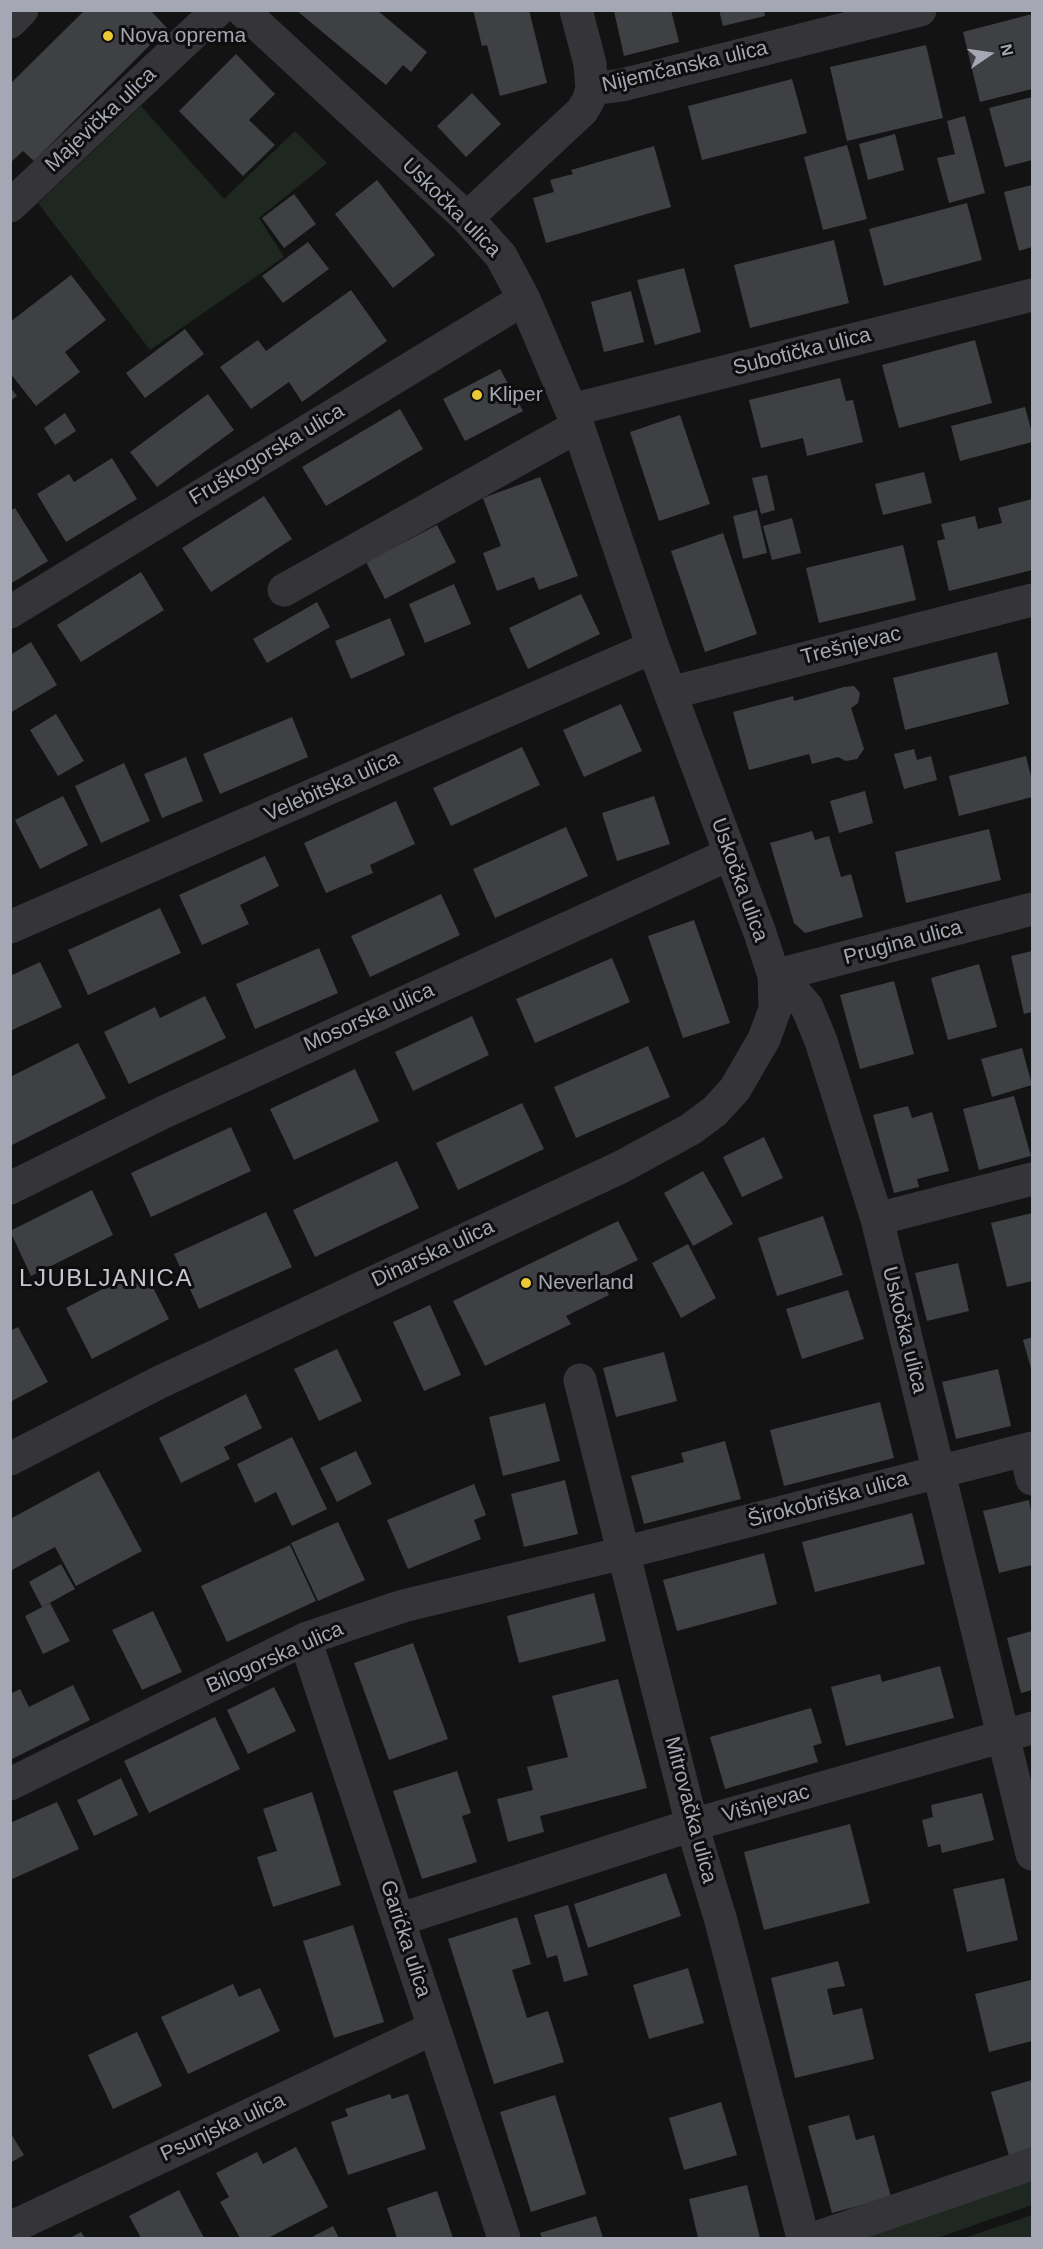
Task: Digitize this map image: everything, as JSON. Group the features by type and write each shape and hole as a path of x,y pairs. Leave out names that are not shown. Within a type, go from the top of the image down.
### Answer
{"street":[{"path":"10,22 22,10"},
{"name":"Majevička ulica","path":"10,206 218,10"},
{"name":"Uskočka ulica","path":"242,10 467,218 501,256 524,298 575,418 653,647 774,976 795,993 807,1007 821,1041 877,1219 938,1471 1018,1732 1032,1854"},
{"path":"576,10 590,64 592,89"},
{"name":"Nijemčanska ulica","path":"467,218 582,111 592,89 622,85 920,10"},
{"name":"Subotička ulica","path":"284,590 575,418 1032,295"},
{"name":"Fruškogorska ulica","path":"10,612 524,298"},
{"name":"Trešnjevac","path":"670,693 1032,600"},
{"name":"Velebitska ulica","path":"10,927 653,647"},
{"name":"Mosorska ulica","path":"10,1188 164,1112 730,854"},
{"name":"Prugina ulica","path":"774,976 1032,909"},
{"name":"Dinarska ulica","path":"10,1459 160,1382 621,1167 691,1129 715,1111 735,1089 754,1059 771,1025 775,1009 774,976"},
{"path":"877,1219 1032,1179"},
{"name":"Mitrovačka ulica","path":"580,1380 692,1825 721,1921 803,2238"},
{"name":"Širokobriška ulica","path":"623,1553 938,1471 1030,1459"},
{"name":"Bilogorska ulica","path":"10,1784 306,1639 404,1606 623,1553"},
{"name":"Garićka ulica","path":"306,1639 504,2238"},
{"name":"Višnjevac","path":"398,1920 692,1825 1018,1732"},
{"name":"Psunjska ulica","path":"10,2228 434,2028"},
{"path":"815,2238 1032,2164"}],"shaded area":[{"path":"141,106 224,199 295,131 327,163 259,218 284,257 150,350 38,203"},
{"path":"1032,2181 1032,2205 937,2238 856,2238"},
{"path":"1032,2215 1032,2238 964,2238"}],"building":[{"path":"85,10 150,10 167,28 34,161 23,151 10,163 10,84"},
{"path":"296,10 377,10 427,52 411,72 403,65 386,85"},
{"path":"473,10 529,10 547,83 500,96 487,45 482,46"},
{"path":"671,10 679,42 624,56 614,11"},
{"path":"719,10 764,10 765,16 723,26"},
{"path":"1032,14 1032,89 980,102 963,32"},
{"path":"926,45 943,118 847,141 830,67"},
{"path":"236,54 275,94 249,120 275,145 243,176 179,111"},
{"path":"792,79 807,133 702,160 688,106"},
{"path":"472,93 501,124 466,157 437,126"},
{"path":"1032,97 1032,160 1005,167 989,108"},
{"path":"965,116 985,193 949,203 937,158 955,154 947,121"},
{"path":"895,134 904,170 868,180 859,144"},
{"path":"847,145 867,219 823,230 804,157"},
{"path":"654,146 671,207 546,243 533,198 554,192 550,180 573,174 571,170"},
{"path":"377,180 435,255 393,288 335,214"},
{"path":"1032,185 1032,247 1019,251 1004,192"},
{"path":"294,194 316,224 284,248 262,218"},
{"path":"967,203 982,260 884,286 869,229"},
{"path":"834,240 849,303 750,328 734,265"},
{"path":"308,242 329,269 283,303 262,276"},
{"path":"684,268 701,332 655,345 637,280"},
{"path":"71,275 106,320 65,352 80,372 36,406 10,373 10,322"},
{"path":"351,290 387,341 302,402 289,382 251,409 220,367 258,340 266,351"},
{"path":"631,291 644,342 604,352 591,302"},
{"path":"185,329 204,354 145,398 126,373"},
{"path":"975,340 992,403 899,428 882,365"},
{"path":"500,369 523,411 465,441 443,399"},
{"path":"840,378 846,401 853,400 863,442 807,456 803,438 761,448 749,400"},
{"path":"10,387 17,396 10,401"},
{"path":"208,394 234,430 157,487 130,452"},
{"path":"1025,407 1032,442 960,461 951,426"},
{"path":"400,409 423,449 326,506 302,467"},
{"path":"65,413 76,431 55,445 44,428"},
{"path":"680,415 710,504 659,521 630,432"},
{"path":"112,458 137,499 66,542 37,494 69,474 74,482"},
{"path":"924,472 932,503 883,515 875,484"},
{"path":"767,475 775,510 761,514 752,478"},
{"path":"540,477 578,576 539,590 534,577 497,591 483,553 501,546 483,498"},
{"path":"264,496 292,539 211,592 182,548"},
{"path":"1032,499 1032,570 949,591 937,541 945,539 941,524 975,516 978,529 1002,523 998,508"},
{"path":"15,508 48,561 10,584 10,511"},
{"path":"757,510 767,553 743,559 733,516"},
{"path":"792,518 801,553 772,560 763,526"},
{"path":"437,525 456,562 385,599 366,562"},
{"path":"723,533 757,634 705,652 671,551"},
{"path":"903,545 916,600 819,623 806,568"},
{"path":"141,572 164,610 81,662 57,625"},
{"path":"454,584 471,624 425,643 409,604"},
{"path":"581,594 600,634 528,669 509,628"},
{"path":"317,602 330,627 267,663 253,639"},
{"path":"390,618 405,655 351,679 335,641"},
{"path":"31,642 57,685 10,713 10,655"},
{"path":"997,652 1009,704 905,730 893,678"},
{"path":"854,686 860,693 858,703 851,708 864,749 857,759 846,761 838,757 812,764 809,754 749,770 733,712 793,696 794,701"},
{"path":"621,704 642,751 584,777 563,730"},
{"path":"56,714 84,761 58,776 30,730"},
{"path":"292,717 308,757 220,794 203,754"},
{"path":"522,747 540,785 451,826 433,788"},
{"path":"914,749 917,760 931,756 937,780 904,789 894,754"},
{"path":"1026,756 1032,781 1032,797 959,816 949,776"},
{"path":"186,757 203,801 162,818 144,774"},
{"path":"124,763 150,821 101,843 75,786"},
{"path":"865,791 873,823 839,833 830,801"},
{"path":"63,796 88,845 40,869 15,820"},
{"path":"654,796 670,844 617,861 602,813"},
{"path":"396,801 415,844 370,865 373,873 326,893 304,843"},
{"path":"566,827 588,876 495,918 473,869"},
{"path":"989,829 1001,880 906,903 895,852"},
{"path":"812,831 815,840 829,836 841,877 851,874 863,917 805,933 794,923 770,843"},
{"path":"265,856 279,886 240,905 249,924 202,945 179,895"},
{"path":"441,894 460,935 370,977 351,936"},
{"path":"160,908 181,953 88,995 68,950"},
{"path":"694,920 730,1023 683,1038 648,936"},
{"path":"319,948 338,993 255,1029 236,984"},
{"path":"1032,951 1032,1012 1024,1014 1011,956"},
{"path":"612,958 630,1002 535,1043 516,999"},
{"path":"40,962 62,1007 10,1031 10,976"},
{"path":"979,964 997,1027 948,1040 931,978"},
{"path":"894,981 914,1054 860,1069 840,995"},
{"path":"205,996 226,1038 129,1084 104,1032 155,1007 160,1018"},
{"path":"472,1016 489,1055 413,1091 395,1052"},
{"path":"78,1043 106,1098 12,1145 10,1077"},
{"path":"648,1046 670,1097 576,1138 554,1087"},
{"path":"1022,1048 1032,1085 992,1097 981,1059"},
{"path":"355,1069 379,1121 294,1160 270,1109"},
{"path":"1014,1096 1031,1156 979,1170 963,1109"},
{"path":"522,1103 544,1149 458,1190 436,1143"},
{"path":"908,1106 912,1118 932,1112 949,1171 917,1179 919,1187 894,1193 873,1115"},
{"path":"231,1127 251,1171 151,1217 131,1173"},
{"path":"764,1137 783,1178 742,1197 723,1157"},
{"path":"397,1161 419,1208 315,1257 293,1210"},
{"path":"703,1171 733,1224 693,1246 664,1193"},
{"path":"92,1190 113,1235 31,1276 10,1231"},
{"path":"266,1212 292,1267 199,1309 174,1254"},
{"path":"1032,1213 1032,1281 1007,1287 991,1223"},
{"path":"823,1216 843,1275 777,1296 758,1238"},
{"path":"618,1221 638,1260 601,1278 609,1295 566,1316 571,1324 485,1366 453,1301"},
{"path":"688,1244 716,1298 681,1318 652,1263"},
{"path":"958,1263 969,1311 927,1321 915,1273"},
{"path":"143,1268 169,1319 92,1359 66,1308"},
{"path":"848,1290 864,1339 802,1359 786,1309"},
{"path":"430,1305 461,1375 424,1391 393,1322"},
{"path":"18,1327 48,1382 10,1402 10,1331"},
{"path":"1032,1337 1032,1372 1023,1340"},
{"path":"337,1349 362,1401 319,1421 294,1369"},
{"path":"664,1352 677,1401 616,1417 603,1368"},
{"path":"998,1369 1011,1426 956,1439 942,1382"},
{"path":"246,1394 262,1428 224,1447 230,1459 181,1483 159,1438"},
{"path":"880,1402 894,1458 784,1486 770,1430"},
{"path":"545,1403 560,1461 503,1476 489,1417"},
{"path":"292,1437 327,1509 292,1526 276,1492 255,1503 237,1464"},
{"path":"725,1441 741,1499 644,1524 631,1476 684,1462 681,1453"},
{"path":"356,1451 372,1484 337,1502 320,1468"},
{"path":"99,1471 142,1551 76,1586 55,1547 10,1571 10,1519"},
{"path":"565,1480 578,1534 524,1547 511,1494"},
{"path":"474,1484 486,1515 474,1520 481,1539 408,1569 387,1520"},
{"path":"1029,1500 1032,1517 1032,1565 999,1573 983,1511"},
{"path":"912,1513 925,1564 815,1592 802,1542"},
{"path":"338,1522 365,1580 318,1601 291,1543"},
{"path":"290,1545 316,1601 227,1642 201,1586"},
{"path":"764,1553 777,1604 677,1631 663,1580"},
{"path":"61,1564 75,1589 42,1607 29,1582"},
{"path":"594,1593 606,1641 519,1663 507,1616"},
{"path":"50,1603 70,1641 43,1654 25,1616"},
{"path":"153,1611 182,1672 142,1690 112,1630"},
{"path":"1032,1631 1032,1690 1021,1693 1007,1638"},
{"path":"413,1643 448,1739 389,1760 354,1663"},
{"path":"940,1666 954,1718 846,1746 831,1687 880,1674 882,1682"},
{"path":"618,1679 647,1788 540,1816 544,1832 508,1842 497,1799 533,1790 527,1767 568,1757 552,1696"},
{"path":"73,1685 90,1720 10,1760 10,1694 20,1689 29,1707"},
{"path":"274,1687 296,1731 248,1754 227,1710"},
{"path":"811,1708 822,1743 813,1746 818,1762 725,1789 710,1737"},
{"path":"215,1717 240,1769 149,1813 124,1761"},
{"path":"457,1771 471,1813 462,1816 477,1862 422,1879 393,1791"},
{"path":"121,1778 138,1815 94,1836 77,1800"},
{"path":"312,1792 341,1885 273,1907 257,1857 277,1851 263,1809"},
{"path":"982,1793 994,1840 942,1853 940,1844 928,1847 922,1820 933,1817 931,1805"},
{"path":"57,1802 79,1849 10,1880 10,1823"},
{"path":"850,1824 870,1903 764,1930 744,1852"},
{"path":"666,1873 681,1916 588,1948 574,1904"},
{"path":"1004,1878 1018,1940 967,1952 953,1889"},
{"path":"568,1905 588,1975 564,1982 557,1955 547,1958 534,1915"},
{"path":"517,1917 531,1964 512,1970 527,2018 548,2011 564,2062 494,2084 448,1939"},
{"path":"353,1925 384,2022 334,2038 303,1941"},
{"path":"838,1961 845,1986 827,1989 833,2015 862,2008 874,2059 795,2078 771,1978"},
{"path":"688,1968 704,2023 649,2039 633,1985"},
{"path":"1031,1980 1032,2041 989,2052 975,1994"},
{"path":"233,1984 239,1997 260,1988 280,2031 188,2074 161,2017"},
{"path":"137,2032 162,2086 113,2109 88,2055"},
{"path":"1032,2080 1032,2149 1009,2156 991,2092"},
{"path":"390,2094 392,2099 408,2094 426,2149 348,2175 331,2122 348,2116 345,2109"},
{"path":"555,2095 586,2194 531,2212 500,2112"},
{"path":"721,2102 737,2155 684,2170 669,2118"},
{"path":"849,2115 856,2140 874,2135 891,2197 832,2213 808,2126"},
{"path":"10,2132 24,2155 10,2163"},
{"path":"296,2147 328,2207 268,2238 240,2238 220,2202 229,2197 216,2173 257,2152 263,2164"},
{"path":"747,2185 760,2238 698,2238 689,2199"},
{"path":"179,2190 204,2238 141,2238 129,2216"},
{"path":"437,2191 453,2238 397,2238 387,2208"},
{"path":"596,2216 603,2238 542,2238 540,2233"},
{"path":"333,2226 339,2238 310,2238"},
{"path":"81,2232 85,2238 70,2238"}],"place":[{"name":"Nova oprema","path":"108,36"},
{"name":"Kliper","path":"477,395"},
{"name":"Neverland","path":"526,1283"}],"district":[{"name":"LJUBLJANICA","path":"106,1279"}]}
